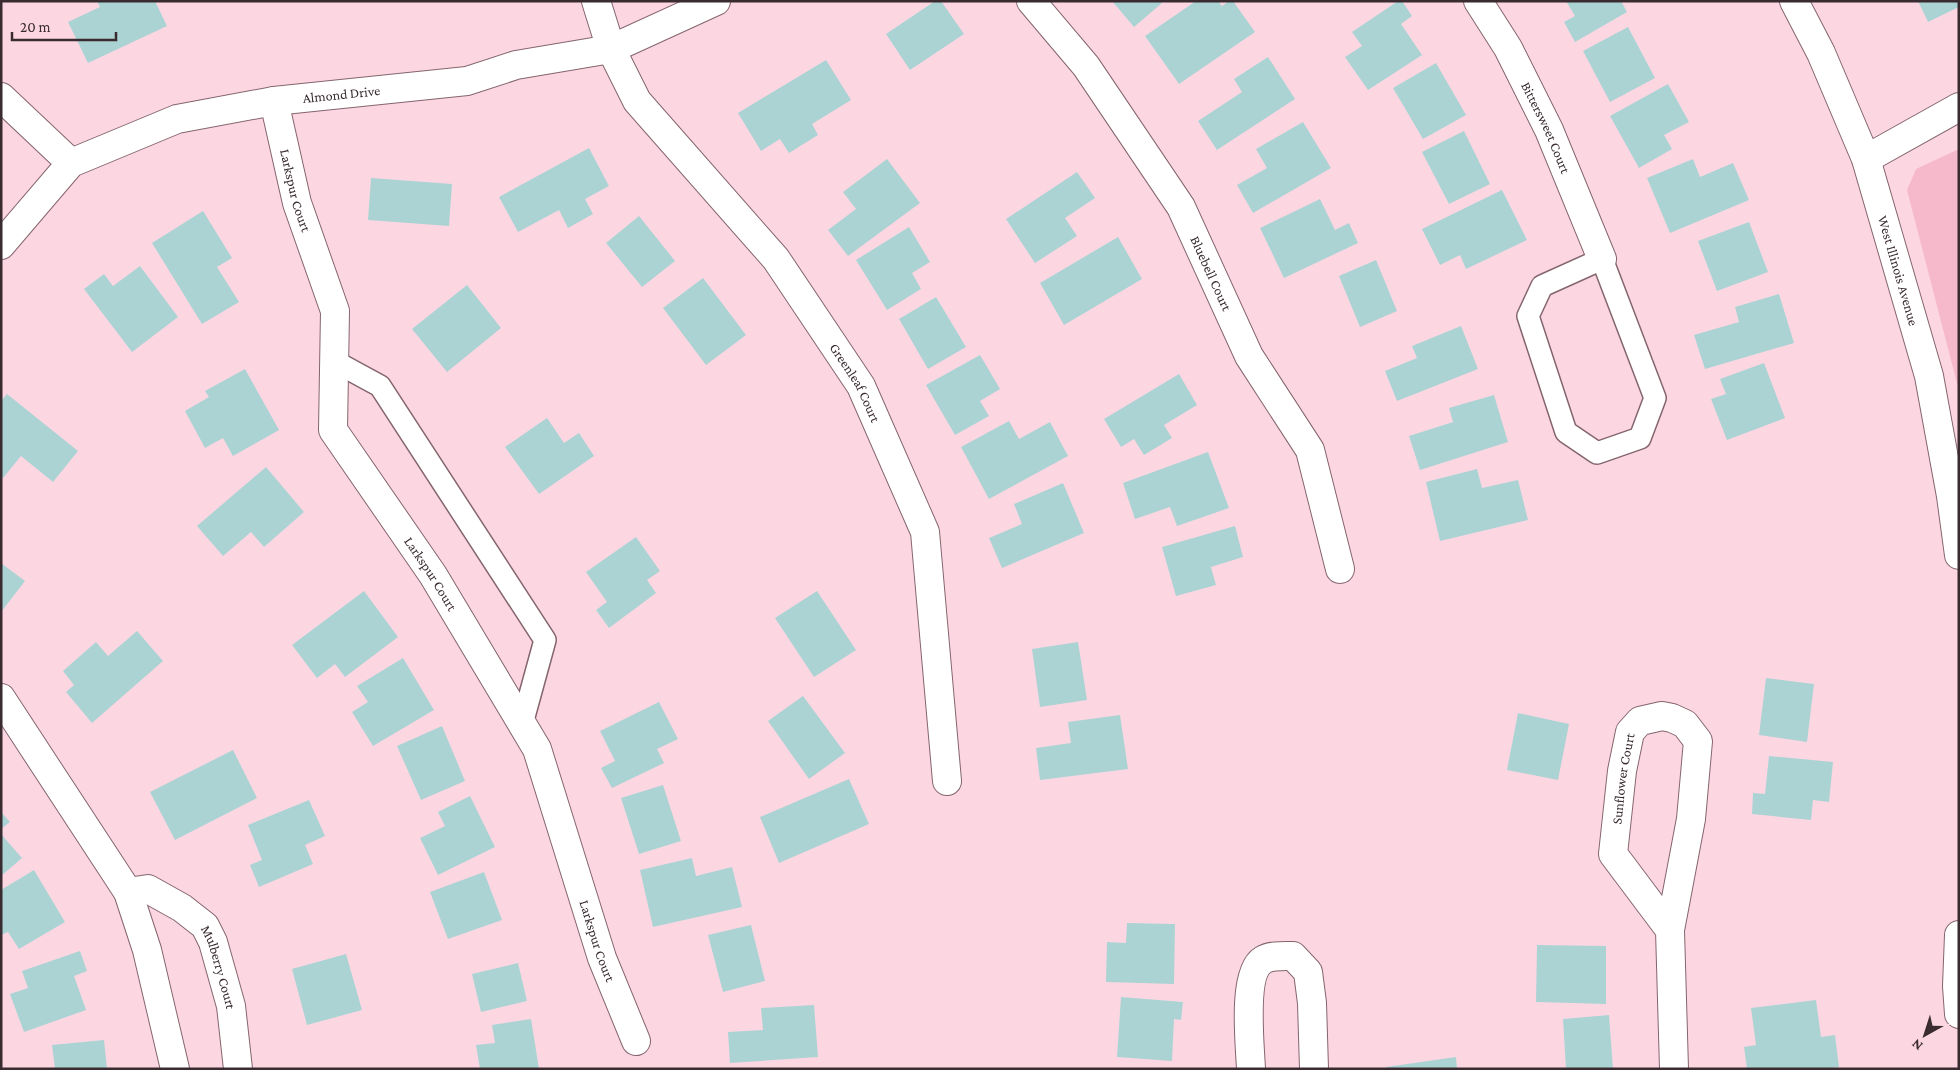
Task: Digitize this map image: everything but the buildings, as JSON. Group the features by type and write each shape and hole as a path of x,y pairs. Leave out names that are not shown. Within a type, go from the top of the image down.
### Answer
{"street":[{"name":"Greenleaf Court","path":"596,1 611,49 637,101 776,259 861,386 925,532 947,781"},
{"name":"Almond Drive","path":"1,246 71,163 178,119 274,101 466,81 516,65 611,49 716,1"},
{"name":"Bluebell Court","path":"1031,1 1086,66 1181,206 1249,356 1310,450 1340,569"},
{"name":"Bittersweet Court","path":"1478,1 1508,48 1549,130 1602,260"},
{"name":"West Illinois Avenue","path":"1794,1 1821,53 1866,159 1929,376 1951,496 1959,554"},
{"path":"1,97 71,163"},
{"name":"Larkspur Court","path":"274,101 297,203 335,311 333,430 433,575 537,749 602,958 636,1041"},
{"path":"1866,159 1959,107"},
{"path":"1,698 128,892 147,950 175,1069"},
{"name":"Sunflower Court","path":"1670,930 1613,854 1622,771 1630,732 1640,721 1662,716 1686,724 1698,741 1691,819 1670,930 1674,1069"},
{"name":"Mulberry Court","path":"128,892 148,889 182,908 205,926 214,942 231,1006 238,1069"},
{"path":"1959,935 1957,986 1959,1014"},
{"path":"1251,1069 1249,997 1252,975 1262,961 1277,956 1293,956 1308,972 1314,1069"}],"lane":[{"path":"1602,260 1655,398 1640,438 1597,453 1566,432 1528,316 1542,286 1602,260"},
{"path":"334,361 380,386 545,640 522,724"}],"shaded area":[{"path":"1959,149 1959,391 1907,190 1916,169"}]}
